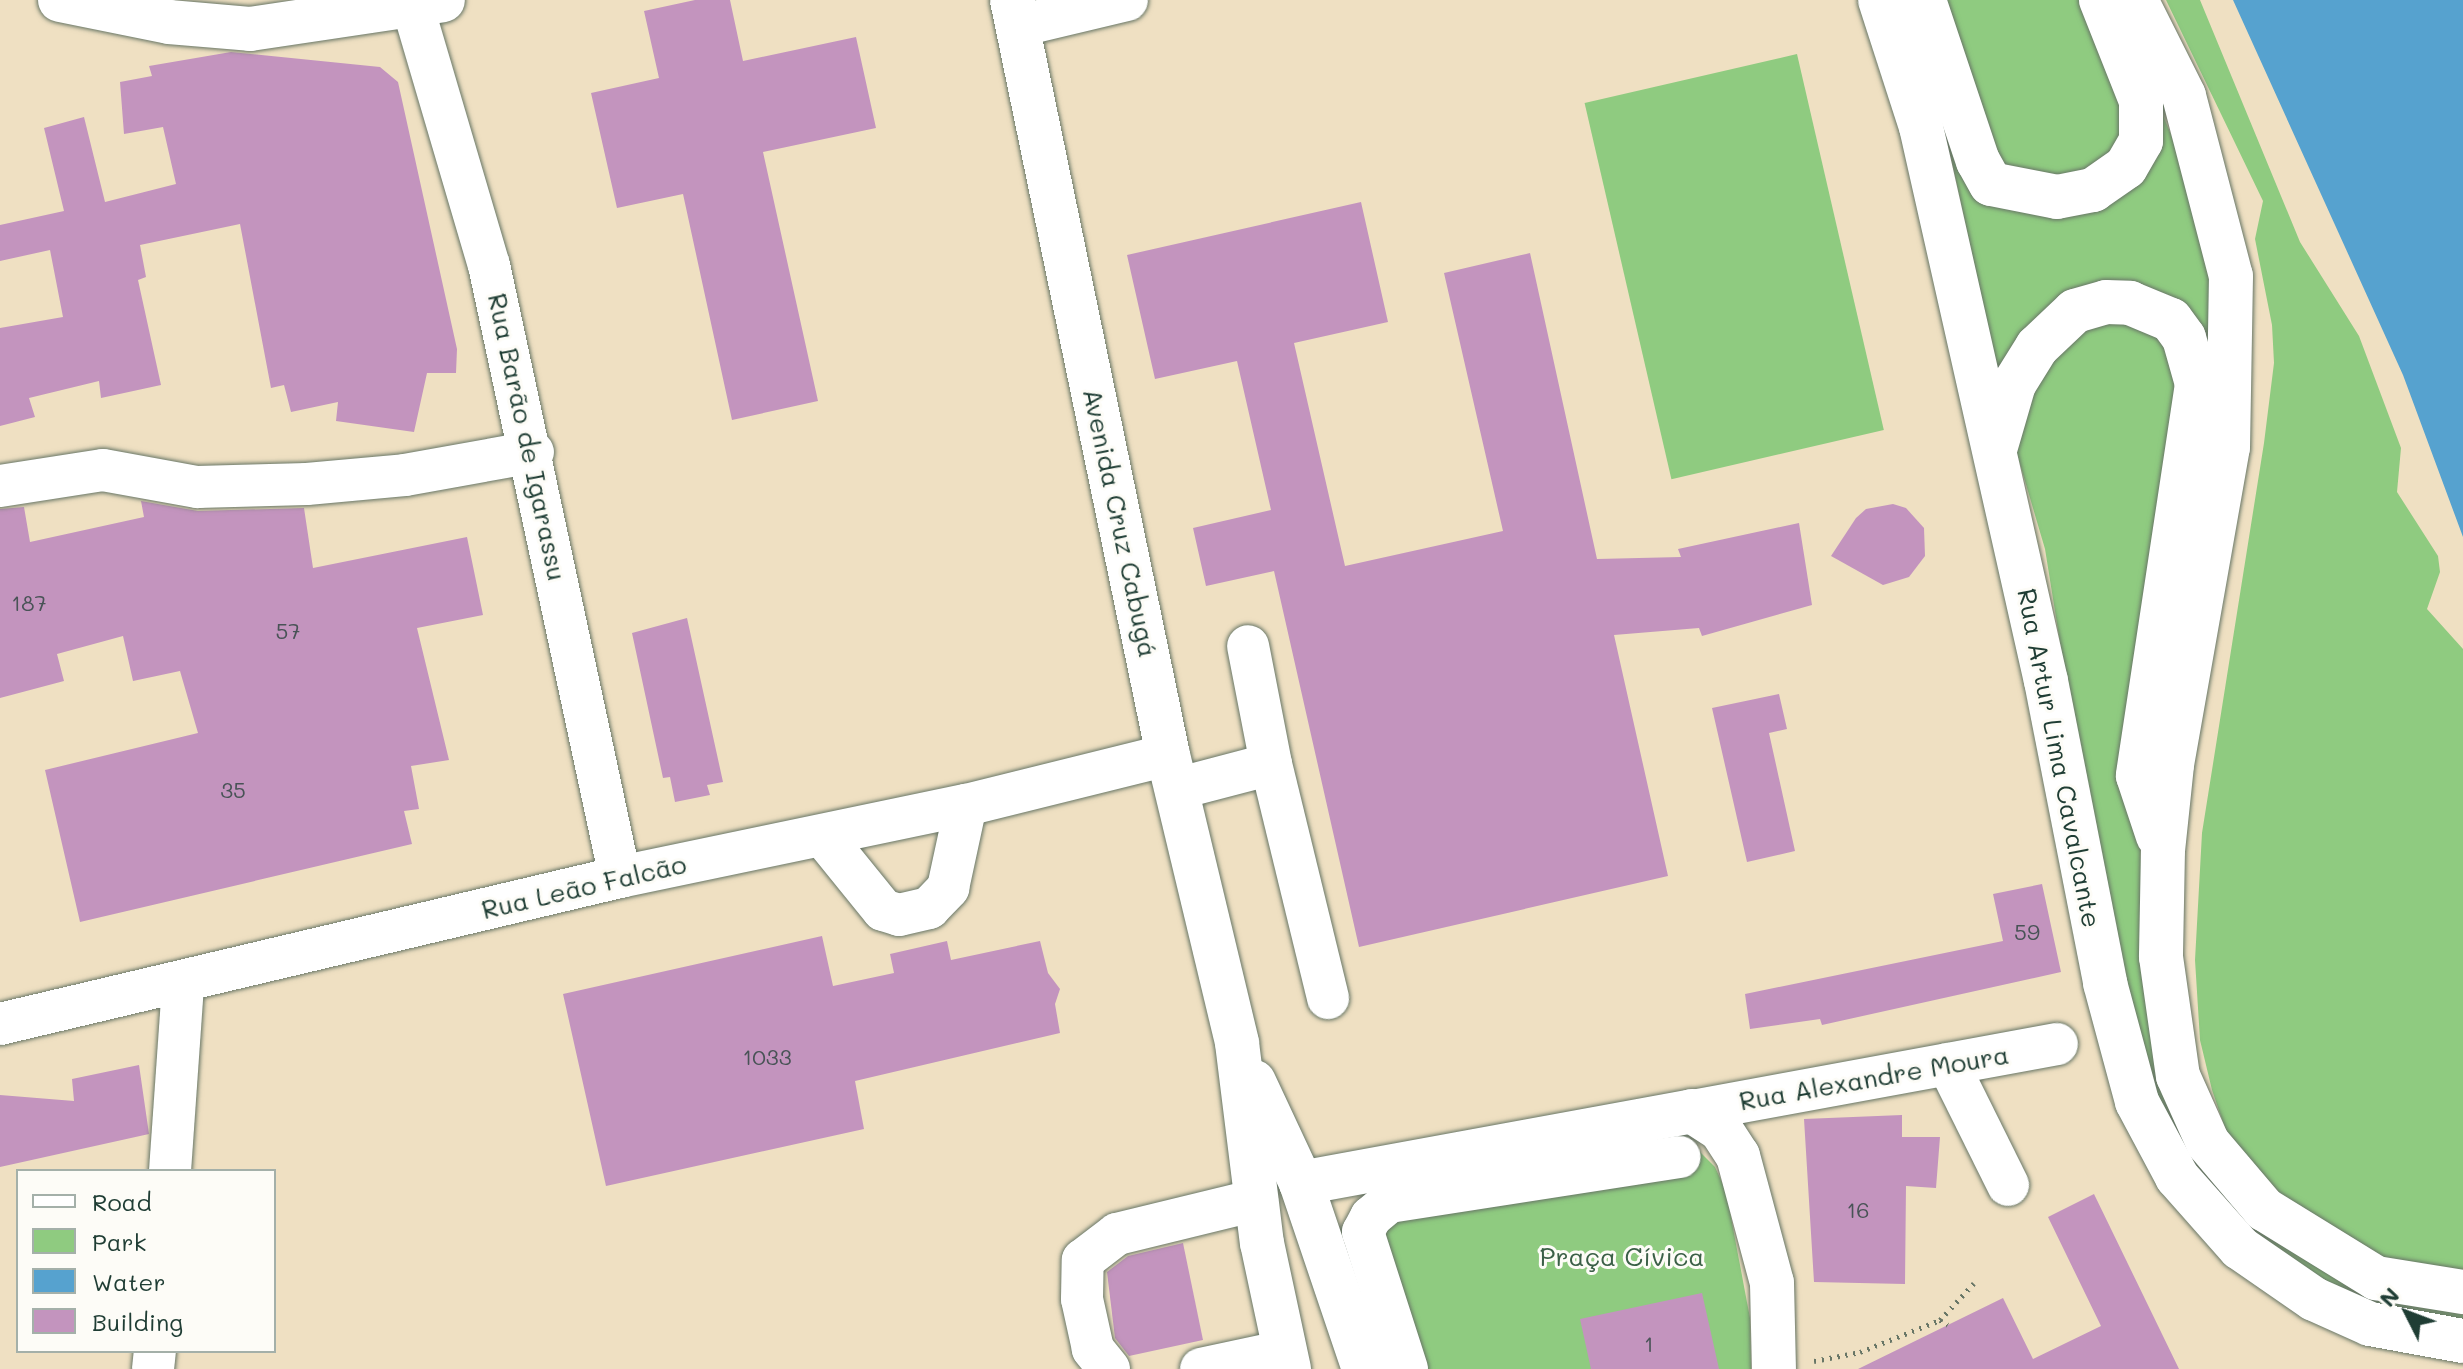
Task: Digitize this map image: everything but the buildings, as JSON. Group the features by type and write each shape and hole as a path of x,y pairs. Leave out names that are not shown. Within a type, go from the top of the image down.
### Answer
{"main road":[{"path":"60,0 169,22 250,29 427,2"},
{"name":"Rua Artur Lima Cavalcante","path":"1880,0 1921,127 1994,449 2102,968 2137,1102 2177,1177 2240,1248 2314,1299 2370,1324 2463,1341"},
{"path":"1924,0 1978,161 1991,184 2057,197 2093,190 2126,167 2141,141 2141,101 2101,0"},
{"path":"2136,0 2184,96 2231,276 2228,447 2172,765 2163,850 2161,957 2178,1076 2208,1143 2264,1209 2328,1254 2376,1278 2463,1292"},
{"name":"Avenida Cruz Cabugá","path":"1015,13 1172,772 1237,1043 1262,1243 1297,1363"},
{"path":"1994,449 2014,384 2037,347 2075,311 2106,302 2130,303 2171,320 2184,338 2197,384 2138,776 2163,850"},
{"name":"Avenida Cruz Cabugá","path":"1237,1043 1301,1183 1364,1369"},
{"path":"1301,1183 1692,1111 1721,1130 1738,1156 1791,1366"}],"street":[{"path":"1015,13 1127,0"},
{"name":"Rua Barão de Igarassu","path":"427,2 533,452 620,877"},
{"path":"0,486 103,470 197,487 307,484 405,475 533,452"},
{"path":"1248,646 1271,764 1328,998"},
{"name":"Rua Leão Falcão","path":"0,1024 183,984 620,877 966,805 1172,772 1271,764"},
{"path":"823,836 883,910 899,915 929,908 948,888 966,805"},
{"path":"170,1169 183,984"},
{"name":"Rua Alexandre Moura","path":"1692,1111 2057,1044"},
{"path":"1948,1064 2008,1185"},
{"path":"1407,1369 1363,1232 1371,1217 1389,1202 1680,1157"},
{"path":"1109,1369 1093,1349 1082,1299 1083,1260 1117,1234 1257,1200"},
{"path":"1201,1369 1297,1363"}],"path":[{"path":"1791,1366 1860,1352 1940,1320 1974,1283"},
{"path":"1940,1320 1948,1325"}],"green space":[{"path":"1917,0 2114,0 2186,170 2217,303 2136,768 2145,944 2189,1133 2378,1295 2463,1315 2463,1332 2366,1308 2253,1245 2172,1139 2147,1069 2120,965 2077,748 2045,549 2010,430"},
{"path":"2166,0 2200,0 2300,242 2359,336 2401,448 2397,492 2438,556 2440,572 2427,609 2463,649 2463,1280 2412,1275 2291,1205 2228,1137 2200,1040 2195,960 2202,833 2274,363 2272,325 2255,239 2263,201"},
{"path":"1797,54 1884,430 1671,479 1585,103"},
{"name":"Praça Cívica","path":"1695,1147 1715,1167 1726,1191 1750,1318 1751,1369 1379,1369 1358,1226"}],"water":[{"path":"2233,0 2463,0 2463,537 2403,375"}]}
